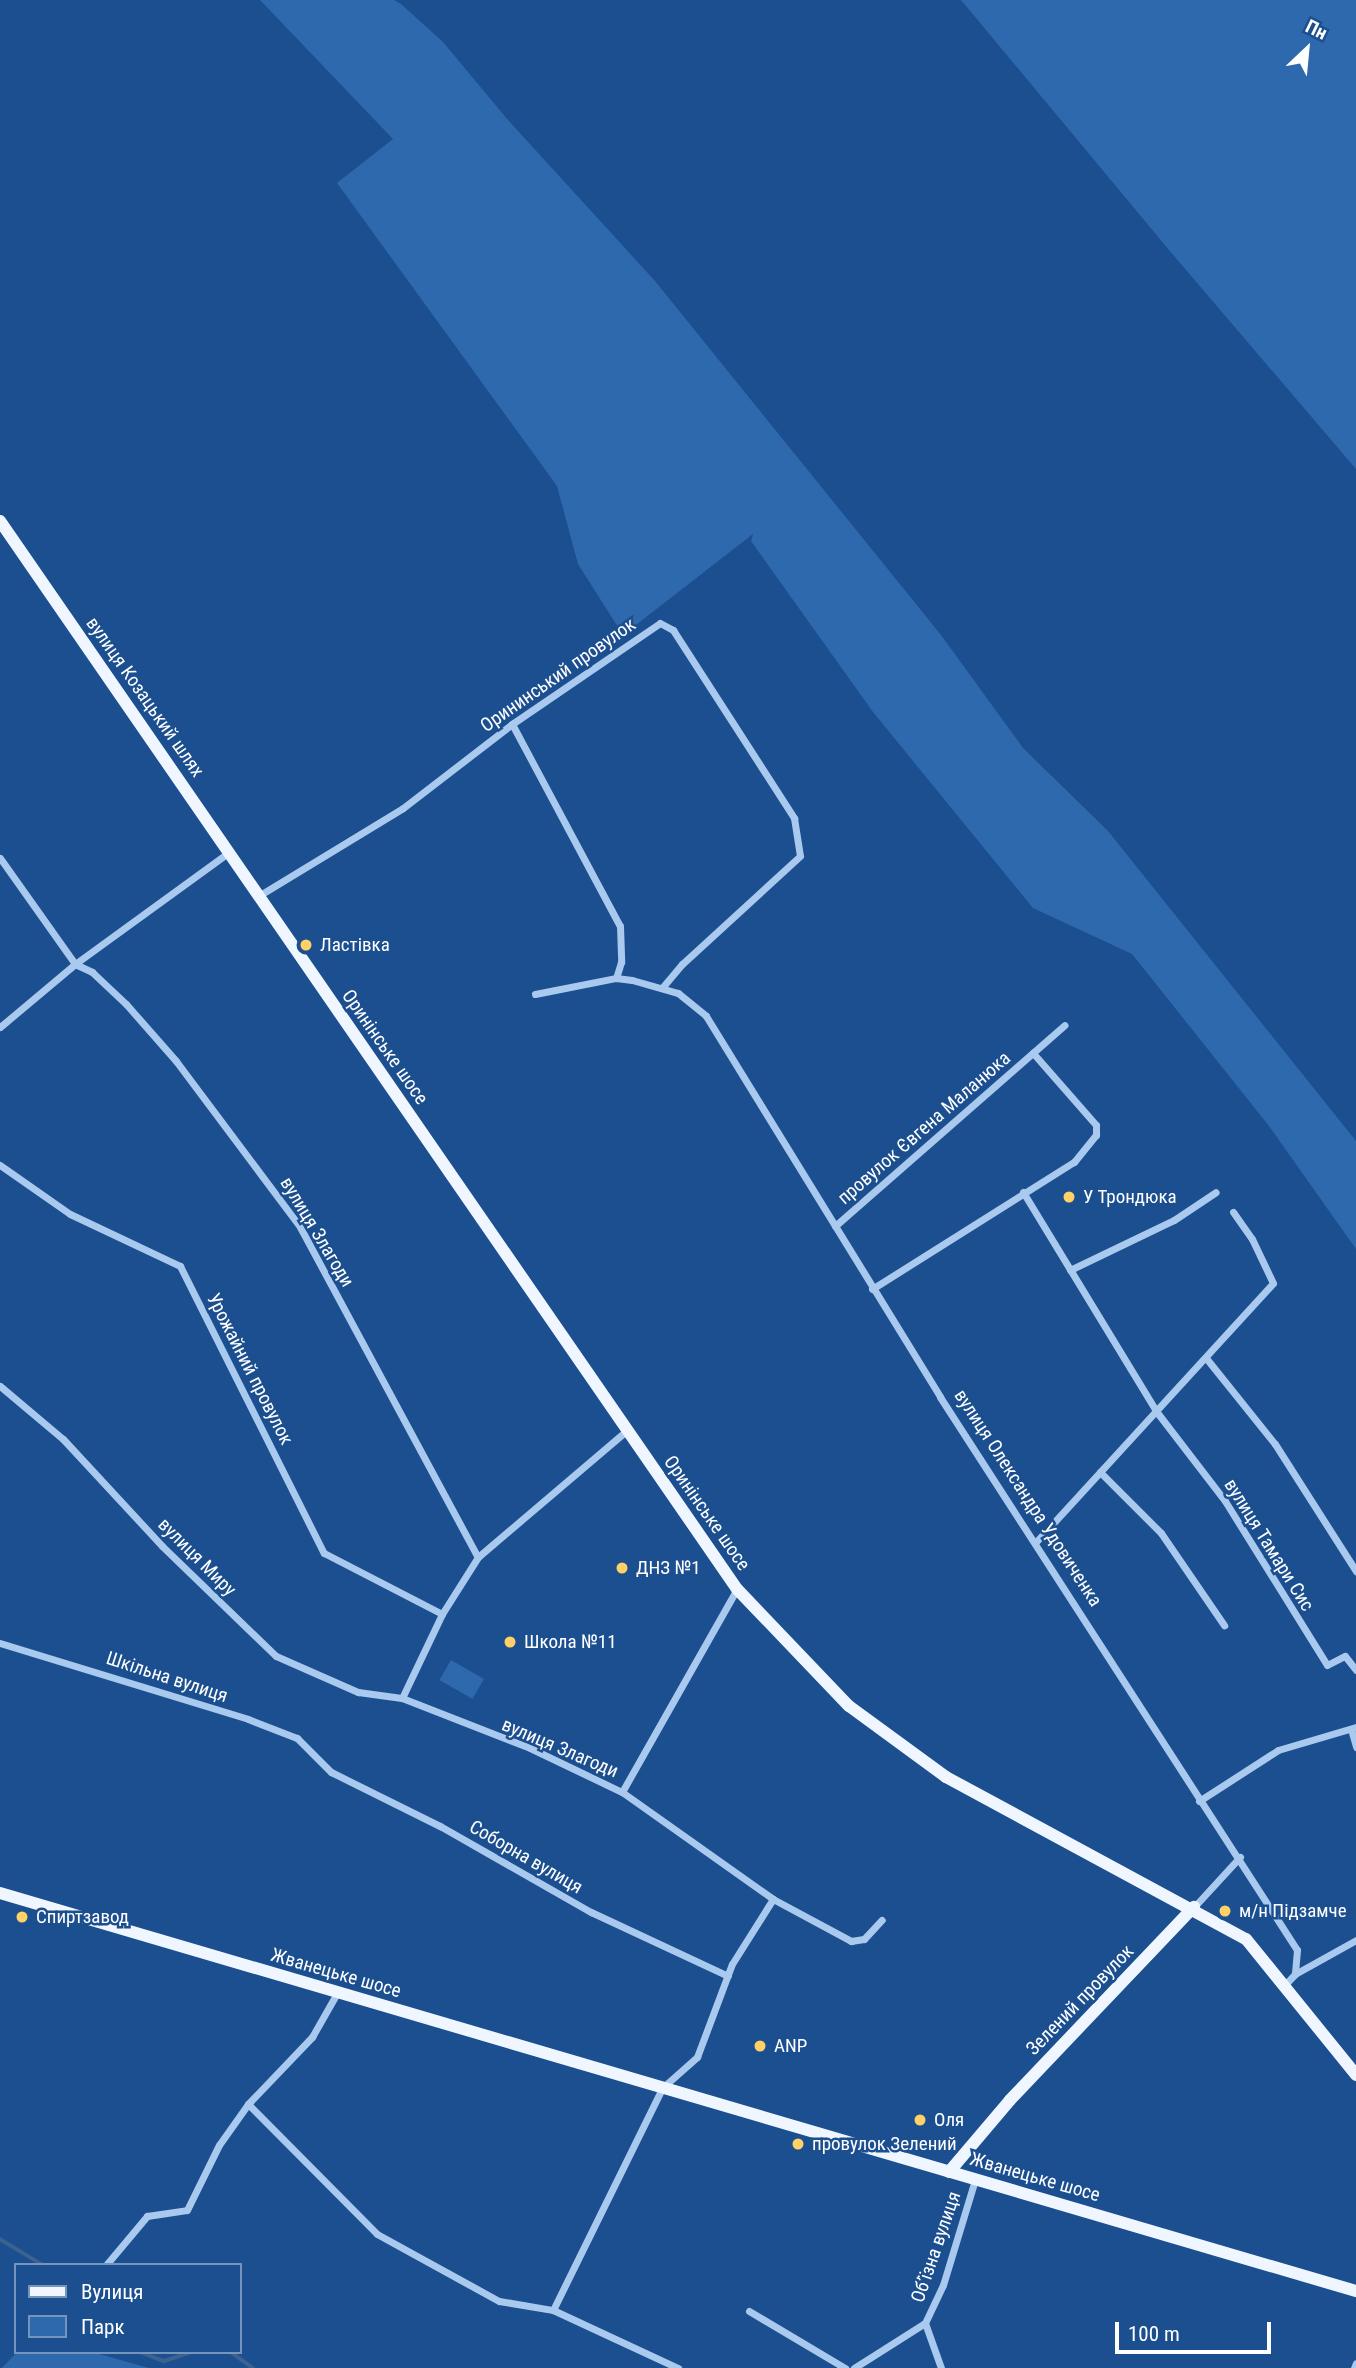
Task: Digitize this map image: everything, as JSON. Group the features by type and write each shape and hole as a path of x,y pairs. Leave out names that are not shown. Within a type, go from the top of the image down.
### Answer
{"main road":[{"name":"вулиця Козацький шлях","path":"0,522 260,895"},
{"name":"Оринінське шосе","path":"260,895 737,1589 849,1706 946,1777 1194,1907 1246,1939 1284,1986"},
{"name":"Жванецьке шосе","path":"0,1893 1356,2291"},
{"name":"Зелений провулок","path":"949,2172 1010,2100 1194,1907"},
{"path":"1284,1986 1356,2075"}],"street":[{"name":"Орининський провулок","path":"260,895 403,808 512,724 660,623 673,629 794,818 800,856 682,964 663,987"},
{"path":"512,724 620,926 621,962 616,978"},
{"path":"0,1027 75,964 229,852"},
{"path":"0,858 75,964"},
{"name":"вулиця Злагоди","path":"75,964 92,972 117,996 176,1061 300,1227 478,1557"},
{"name":"вулиця Олександра Удовиченка","path":"535,994 616,978 663,987 693,1002 706,1016 872,1289 1199,1801 1240,1857 1297,1950 1295,1974"},
{"name":"провулок Євгена Маланюка","path":"835,1226 1065,1025"},
{"name":"провулок Євгена Маланюка","path":"1023,1192 1074,1163 1097,1132 1033,1053"},
{"name":"Урожайний провулок","path":"0,1165 70,1214 180,1266 324,1553 442,1614"},
{"path":"872,1289 1023,1192 1156,1411"},
{"path":"1070,1270 1174,1220 1216,1192"},
{"path":"1035,1543 1273,1283 1252,1239 1233,1212"},
{"path":"1206,1358 1275,1444 1356,1571"},
{"name":"вулиця Миру","path":"0,1386 62,1439 265,1647 295,1666 358,1692 402,1698"},
{"name":"вулиця Тамари Сис","path":"1156,1411 1225,1501 1327,1665 1345,1656 1356,1670"},
{"path":"402,1698 442,1614 478,1557 627,1430"},
{"path":"1100,1472 1161,1533 1224,1625"},
{"name":"вулиця Злагоди","path":"622,1792 737,1589"},
{"name":"Шкільна вулиця","path":"0,1643 248,1719 297,1738 314,1758"},
{"name":"вулиця Злагоди","path":"402,1698 530,1748 622,1792 773,1899 855,1942 882,1920"},
{"path":"1199,1801 1278,1750 1354,1728 1356,1747"},
{"name":"Соборна вулиця","path":"314,1758 331,1773 440,1826 591,1912 728,1976"},
{"name":"Зелений провулок","path":"1194,1907 1240,1857"},
{"path":"552,2310 662,2088 697,2057 728,1976 773,1899"},
{"path":"1284,1986 1295,1974 1356,1940"},
{"path":"108,2263 147,2216 187,2210 214,2152 248,2104 305,2046 337,1993"},
{"path":"248,2104 377,2234 499,2301 552,2310 678,2368"},
{"name":"Обʼїзна вулиця","path":"854,2368 925,2323 943,2286 975,2180"},
{"path":"750,2311 845,2368"},
{"name":"Обʼїзна вулиця","path":"925,2323 941,2368"}],"green space":[{"path":"260,0 394,0 401,4 443,42 508,120 655,281 941,635 1023,748 1108,831 1356,1141 1356,1249 1269,1126 1132,954 1033,908 873,712 751,541 753,534 623,635 578,564 557,486 337,183 393,139"},
{"path":"961,0 1356,0 1356,469 1169,250"},
{"path":"451,1660 484,1679 472,1699 439,1680"},
{"path":"15,2354 99,2354 149,2368 2,2368"}],"waterway":[{"path":"0,2239 40,2263"},
{"path":"145,2354 164,2361 186,2354"},
{"path":"234,2354 253,2368"}],"place":[{"name":"Ластівка","path":"306,945"},
{"name":"У Трондюка","path":"1069,1197"},
{"name":"ДНЗ №1","path":"622,1568"},
{"name":"Школа №11","path":"510,1642"},
{"name":"м/н Підзамче","path":"1225,1911"},
{"name":"Спиртзавод","path":"22,1917"},
{"name":"ANP","path":"760,2046"},
{"name":"Оля","path":"920,2120"},
{"name":"провулок Зелений","path":"798,2144"}]}
